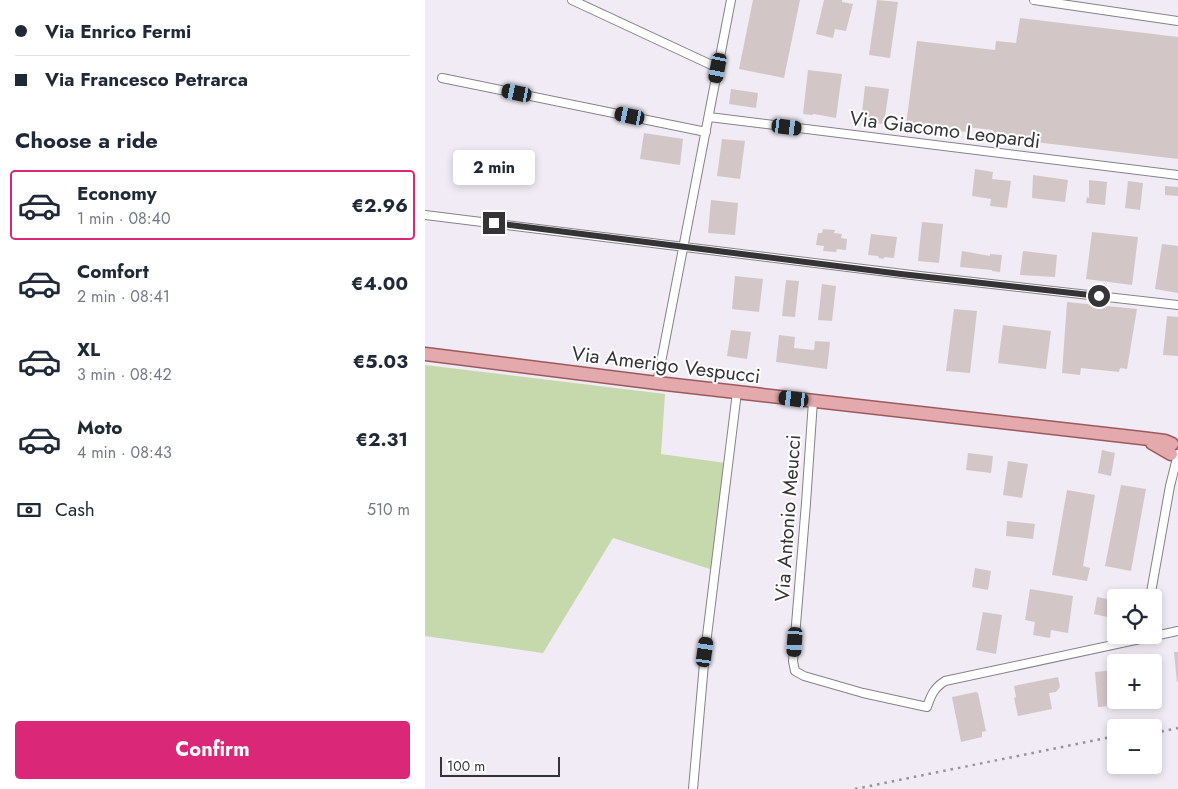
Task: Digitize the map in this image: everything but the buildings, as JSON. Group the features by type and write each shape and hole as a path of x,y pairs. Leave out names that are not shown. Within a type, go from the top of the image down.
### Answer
{"main road":[{"name":"Via Amerigo Vespucci","path":"425,354 657,383 1141,438 1175,451"}],"street":[{"path":"572,0 718,68"},
{"path":"657,383 731,0"},
{"path":"1034,0 1178,21"},
{"path":"442,78 706,132"},
{"name":"Via Giacomo Leopardi","path":"709,117 1178,175"},
{"path":"425,215 920,276 1178,305"},
{"path":"693,789 705,652 737,392"},
{"name":"Via Antonio Meucci","path":"813,401 793,661 795,672 863,693 927,707 937,686 945,681 1112,644"},
{"name":"Via Amerigo Vespucci","path":"1152,589 1175,451"},
{"path":"1162,634 1178,631"}],"green space":[{"path":"425,365 665,394 661,454 725,463 713,570 613,538 543,653 425,636"}],"railway":[{"path":"1162,731 1178,728"},
{"path":"855,789 1107,738"}],"route":[{"path":"494,223 901,274 1099,296"}]}
